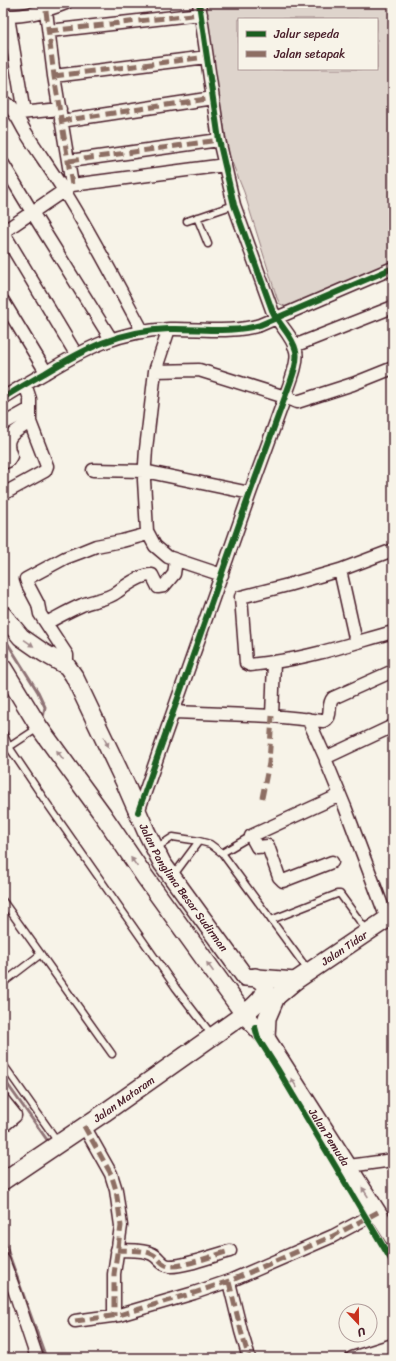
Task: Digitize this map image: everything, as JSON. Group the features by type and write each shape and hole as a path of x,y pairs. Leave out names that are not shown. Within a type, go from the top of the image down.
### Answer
{"main road":[{"name":"Jalan Panglima Besar Sudirman","path":"3,615 21,637 44,653 67,666 80,687 154,849 162,863 245,977 255,977"},
{"path":"5,676 39,727"},
{"name":"Jalan Pemuda","path":"39,727 104,815 133,861 233,999 244,1014 266,1038 393,1237"},
{"name":"Jalan Tidar","path":"276,997 309,971 390,917"},
{"path":"255,977 295,981"},
{"path":"255,977 259,979 264,987 263,996 257,1003"},
{"path":"257,1003 276,997"},
{"path":"266,1038 267,1018 276,997"},
{"name":"Jalan Mataram","path":"3,1181 213,1036 257,1003"}],"street":[{"path":"18,114 23,107 6,16 46,11 66,3"},
{"path":"49,31 200,8 220,140 234,205 275,318 294,346 296,352 296,361 285,397 138,812"},
{"path":"46,11 60,115 70,161 68,187"},
{"path":"54,76 207,57"},
{"path":"18,114 60,115 213,98"},
{"path":"3,102 8,104 18,114 68,187 143,332"},
{"path":"70,161 220,140"},
{"path":"3,164 111,339"},
{"path":"76,354 3,232 68,187 225,166"},
{"path":"4,394 25,384 76,354 111,339 129,334 169,329 246,329 393,268"},
{"path":"3,301 46,372"},
{"path":"294,346 393,307"},
{"path":"169,329 155,371 144,471 146,522 148,534 155,546 168,557 222,575"},
{"path":"155,371 199,370 285,397 294,402 300,402 393,368"},
{"path":"3,494 45,471 47,468 30,422 30,399 25,384"},
{"path":"3,424 30,409"},
{"path":"3,463 11,456 7,449 8,440 17,431 30,422"},
{"path":"93,470 144,471 250,493"},
{"path":"67,666 66,655 40,614 38,604 26,579 65,558 96,546 148,534"},
{"path":"393,550 340,570 241,597 246,663 250,665 314,655 393,632"},
{"path":"46,623 82,605 108,597 144,576 152,575 158,587 164,586 174,574 176,560"},
{"path":"340,570 356,642"},
{"path":"272,716 274,662"},
{"path":"174,712 326,720 330,716 329,704 333,698 393,671"},
{"path":"308,719 326,759 390,917"},
{"path":"326,759 330,755 393,726"},
{"path":"332,862 283,881 268,846 257,847 251,836 340,795"},
{"path":"3,1100 15,1116 3,1126"},
{"path":"84,1126 111,1174 116,1190 121,1226 114,1274 114,1316"},
{"path":"349,1166 393,1160"},
{"path":"75,1321 114,1316 229,1282 333,1236 378,1212"},
{"path":"117,1250 152,1254 157,1257 161,1263 168,1266 180,1265 230,1251"},
{"path":"3,1260 37,1358"},
{"path":"229,1282 249,1358"},
{"path":"352,1358 393,1345"}],"lane":[{"path":"187,221 234,205"},
{"path":"197,217 208,244"},
{"path":"3,751 39,727"},
{"path":"3,733 9,747 44,799 176,988 213,1036"},
{"path":"222,853 251,836"},
{"path":"154,849 173,837 210,844 222,853 309,971"},
{"path":"172,877 199,841"},
{"path":"271,920 336,894 340,894 368,932"},
{"path":"3,901 112,1054"},
{"path":"3,983 41,954"},
{"path":"3,1064 54,1146"}],"shaded area":[{"path":"203,3 393,3 393,265 287,307 280,304 244,192 229,155"}],"waterway":[{"path":"3,636 38,692 45,707 43,718"},
{"path":"3,1078 50,1144"},
{"path":"3,1238 46,1358"}],"marked path":[{"path":"46,11 54,76 72,185"},
{"path":"49,31 201,14"},
{"path":"54,76 207,57"},
{"path":"61,121 213,98"},
{"path":"69,161 219,140"},
{"path":"262,798 269,763 272,716"},
{"path":"84,1126 111,1174 116,1190 121,1226 114,1274 114,1316"},
{"path":"75,1321 119,1315 232,1280 333,1236 378,1212"},
{"path":"117,1250 148,1252 169,1266 191,1263 230,1251"},
{"path":"229,1282 249,1358"}],"cycle path":[{"path":"138,812 291,380 297,356 292,340 272,310 234,205 219,140 199,3"},
{"path":"3,398 75,356 104,342 134,333 151,330 226,330 249,328 260,325 393,268"},
{"path":"255,1027 258,1038 393,1263"}]}
